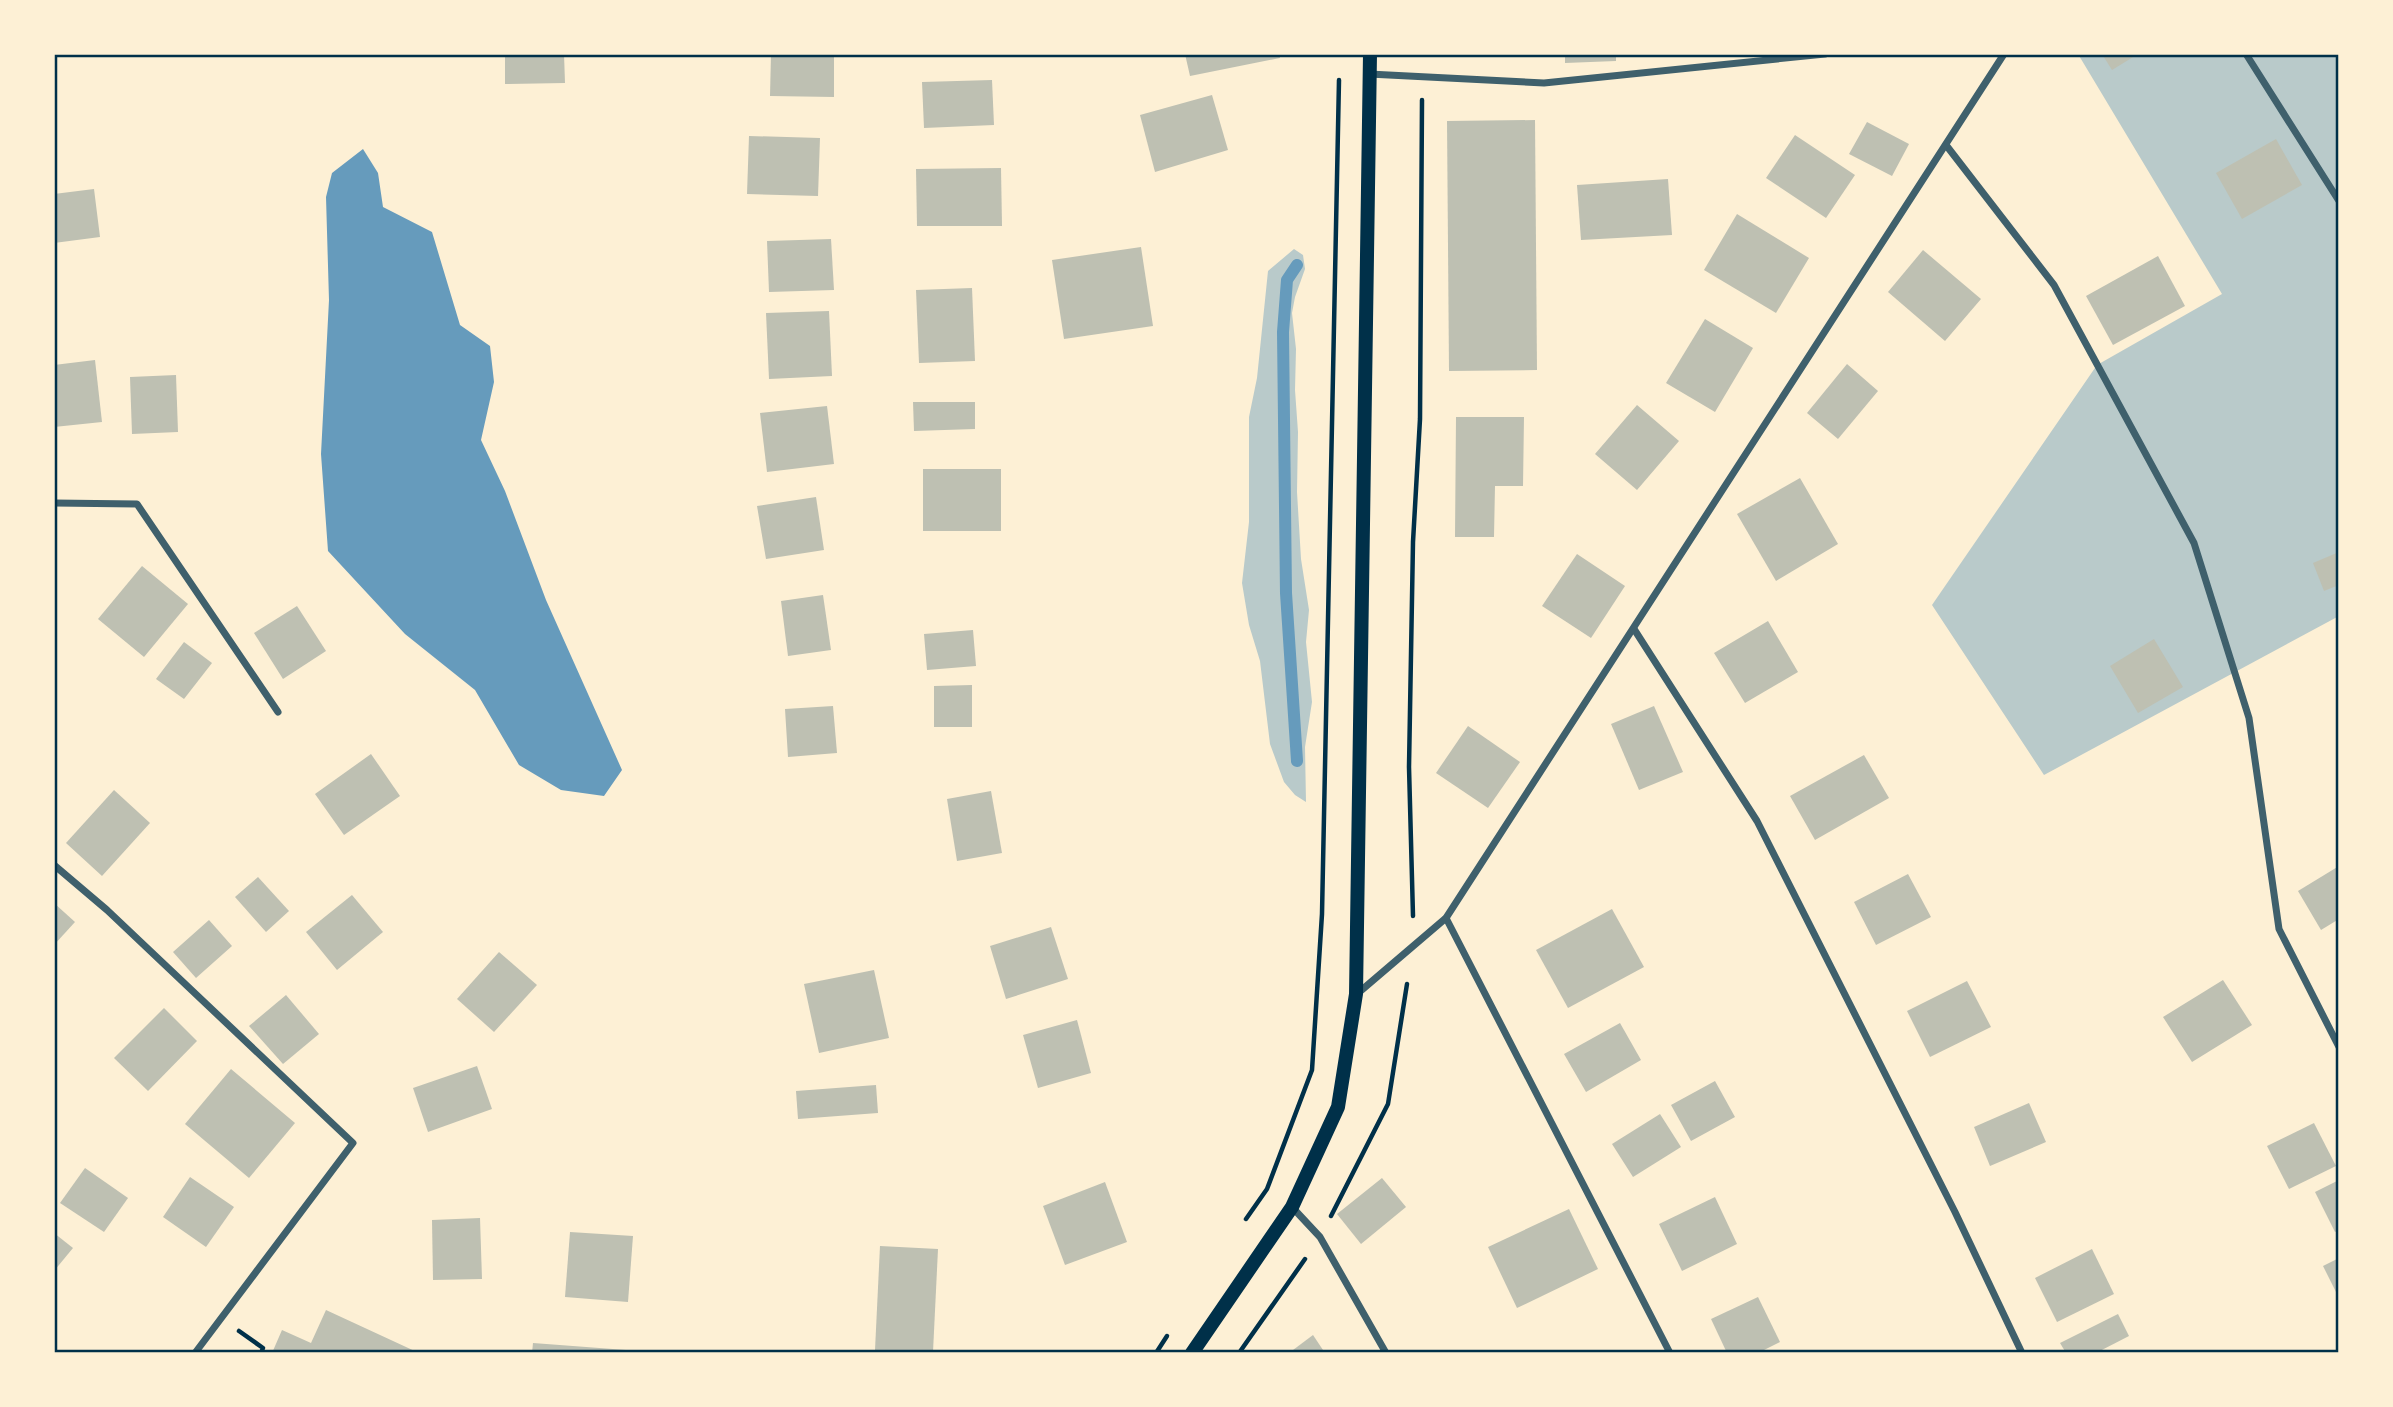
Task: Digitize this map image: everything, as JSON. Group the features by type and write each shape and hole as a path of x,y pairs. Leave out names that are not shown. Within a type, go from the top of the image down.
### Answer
{"main road":[{"path":"1192,1353 1292,1207 1338,1107 1356,994 1370,54"}],"street":[{"path":"1369,74 1544,83 1825,54"},
{"path":"1356,994 1447,918 2004,54"},
{"path":"2246,54 2339,201"},
{"path":"1946,145 2054,285 2194,543 2249,718 2279,929 2339,1047"},
{"path":"54,503 136,504 278,712"},
{"path":"1634,629 1756,821 1955,1212 2022,1353"},
{"path":"54,865 107,910 353,1143 195,1353"},
{"path":"1447,918 1670,1353"},
{"path":"1292,1207 1320,1237 1386,1353"}],"path":[{"path":"1245,1222 1267,1189 1312,1070 1322,914 1339,70"},
{"path":"1239,1353 1320,1237 1388,1104 1414,946 1409,767 1413,542 1420,419 1422,76"},
{"path":"222,1318 263,1348 261,1353"},
{"path":"1156,1353 1170,1331"}],"shaded area":[{"path":"2078,54 2339,54 2339,616 2044,775 1932,605 2097,365 2222,294"},
{"path":"1294,249 1303,255 1305,269 1292,313 1296,349 1297,492 1301,559 1309,610 1306,642 1312,702 1305,747 1306,802 1295,795 1284,782 1270,744 1260,661 1249,625 1242,583 1249,522 1249,417 1257,378 1268,271"}],"water":[{"path":"363,149 378,173 383,207 432,232 460,325 490,346 494,382 481,440 505,491 546,600 622,770 604,796 561,790 519,765 475,690 405,634 328,551 321,454 329,300 326,197 332,173"}],"building":[{"path":"505,54 564,54 565,83 505,84"},
{"path":"771,54 834,54 834,97 770,96"},
{"path":"1185,54 1279,54 1280,58 1190,76"},
{"path":"1565,54 1616,54 1616,61 1565,63"},
{"path":"2102,54 2138,54 2112,70"},
{"path":"992,80 994,125 924,128 922,82"},
{"path":"1212,95 1228,150 1155,172 1140,115"},
{"path":"1535,120 1537,370 1449,371 1447,121"},
{"path":"1867,122 1909,144 1892,176 1849,154"},
{"path":"1795,135 1855,175 1826,218 1766,178"},
{"path":"749,136 820,138 818,196 747,194"},
{"path":"2276,139 2302,185 2242,219 2216,173"},
{"path":"1001,168 1002,226 917,226 916,169"},
{"path":"1668,179 1672,235 1581,240 1577,185"},
{"path":"94,189 100,237 54,243 54,194"},
{"path":"1737,214 1809,258 1776,313 1704,270"},
{"path":"831,239 834,290 769,292 767,241"},
{"path":"1141,247 1153,326 1064,339 1052,260"},
{"path":"1923,250 1981,299 1945,341 1888,292"},
{"path":"2158,256 2185,306 2113,345 2086,296"},
{"path":"972,288 975,361 919,363 916,290"},
{"path":"829,311 832,376 769,379 766,313"},
{"path":"1705,319 1753,348 1715,412 1666,383"},
{"path":"95,360 102,422 54,427 54,365"},
{"path":"1847,364 1878,391 1838,439 1807,413"},
{"path":"176,375 178,432 132,434 130,377"},
{"path":"913,402 975,402 975,429 914,431"},
{"path":"1637,405 1679,441 1637,490 1595,454"},
{"path":"827,406 834,464 767,472 760,413"},
{"path":"1456,417 1524,417 1523,486 1495,486 1494,537 1455,537"},
{"path":"923,469 1001,469 1001,531 923,531"},
{"path":"1800,478 1838,544 1776,581 1737,514"},
{"path":"816,497 824,550 766,559 757,506"},
{"path":"2339,552 2339,585 2324,591 2313,563"},
{"path":"1577,554 1625,586 1591,638 1542,606"},
{"path":"142,566 188,604 144,657 98,619"},
{"path":"823,595 831,650 788,656 781,601"},
{"path":"297,606 326,651 283,679 254,633"},
{"path":"1768,621 1798,672 1745,703 1714,653"},
{"path":"973,630 976,666 927,670 924,634"},
{"path":"2154,639 2183,687 2138,713 2110,666"},
{"path":"184,642 212,663 184,699 156,679"},
{"path":"972,685 972,727 934,727 934,686"},
{"path":"833,706 837,753 788,757 785,709"},
{"path":"1654,706 1683,772 1639,790 1611,724"},
{"path":"1468,726 1520,762 1488,808 1436,773"},
{"path":"371,754 400,796 344,835 315,794"},
{"path":"1864,755 1889,798 1815,840 1790,796"},
{"path":"114,790 150,823 102,876 66,843"},
{"path":"991,791 1002,853 957,861 947,799"},
{"path":"2339,866 2339,919 2321,930 2298,891"},
{"path":"1908,874 1931,917 1876,945 1854,902"},
{"path":"258,877 289,911 266,932 235,897"},
{"path":"352,895 383,932 337,970 306,932"},
{"path":"54,903 75,922 54,945"},
{"path":"1612,909 1644,967 1568,1008 1536,950"},
{"path":"209,920 232,946 196,978 173,952"},
{"path":"1051,927 1068,979 1006,999 990,946"},
{"path":"499,952 537,985 494,1032 457,999"},
{"path":"874,970 889,1038 819,1053 804,984"},
{"path":"2223,980 2252,1025 2192,1062 2163,1017"},
{"path":"1967,981 1991,1027 1930,1057 1907,1011"},
{"path":"286,995 319,1034 283,1064 249,1026"},
{"path":"164,1008 197,1041 148,1091 114,1058"},
{"path":"1077,1020 1091,1073 1038,1088 1023,1035"},
{"path":"1620,1023 1641,1060 1586,1092 1564,1054"},
{"path":"477,1066 492,1109 428,1132 413,1088"},
{"path":"231,1069 295,1123 249,1178 185,1124"},
{"path":"1715,1081 1735,1117 1691,1141 1671,1105"},
{"path":"876,1085 878,1113 798,1119 796,1091"},
{"path":"2029,1103 2046,1142 1990,1166 1974,1127"},
{"path":"1660,1114 1681,1147 1633,1177 1612,1144"},
{"path":"2314,1123 2336,1166 2289,1189 2267,1146"},
{"path":"85,1168 128,1198 104,1232 60,1203"},
{"path":"190,1177 234,1207 206,1247 163,1217"},
{"path":"1382,1178 1406,1207 1361,1244 1337,1214"},
{"path":"2339,1180 2339,1230 2335,1232 2315,1192"},
{"path":"1105,1182 1127,1242 1065,1265 1043,1206"},
{"path":"1715,1197 1737,1244 1682,1271 1659,1224"},
{"path":"1569,1209 1598,1269 1517,1308 1488,1247"},
{"path":"480,1218 482,1279 433,1280 432,1220"},
{"path":"570,1232 633,1236 628,1302 565,1297"},
{"path":"54,1233 73,1248 54,1271"},
{"path":"880,1246 938,1249 933,1352 875,1350"},
{"path":"2092,1249 2114,1294 2057,1322 2035,1278"},
{"path":"2339,1258 2339,1298 2323,1266"},
{"path":"1758,1297 1780,1342 1758,1353 1727,1353 1711,1319"},
{"path":"326,1310 419,1353 272,1353 282,1330 311,1343"},
{"path":"2118,1314 2129,1336 2096,1353 2066,1353 2060,1343"},
{"path":"1313,1335 1325,1353 1289,1353"},
{"path":"533,1343 626,1350 626,1353 532,1353"}],"waterway":[{"path":"1297,265 1287,280 1283,332 1286,593 1297,761"}]}
